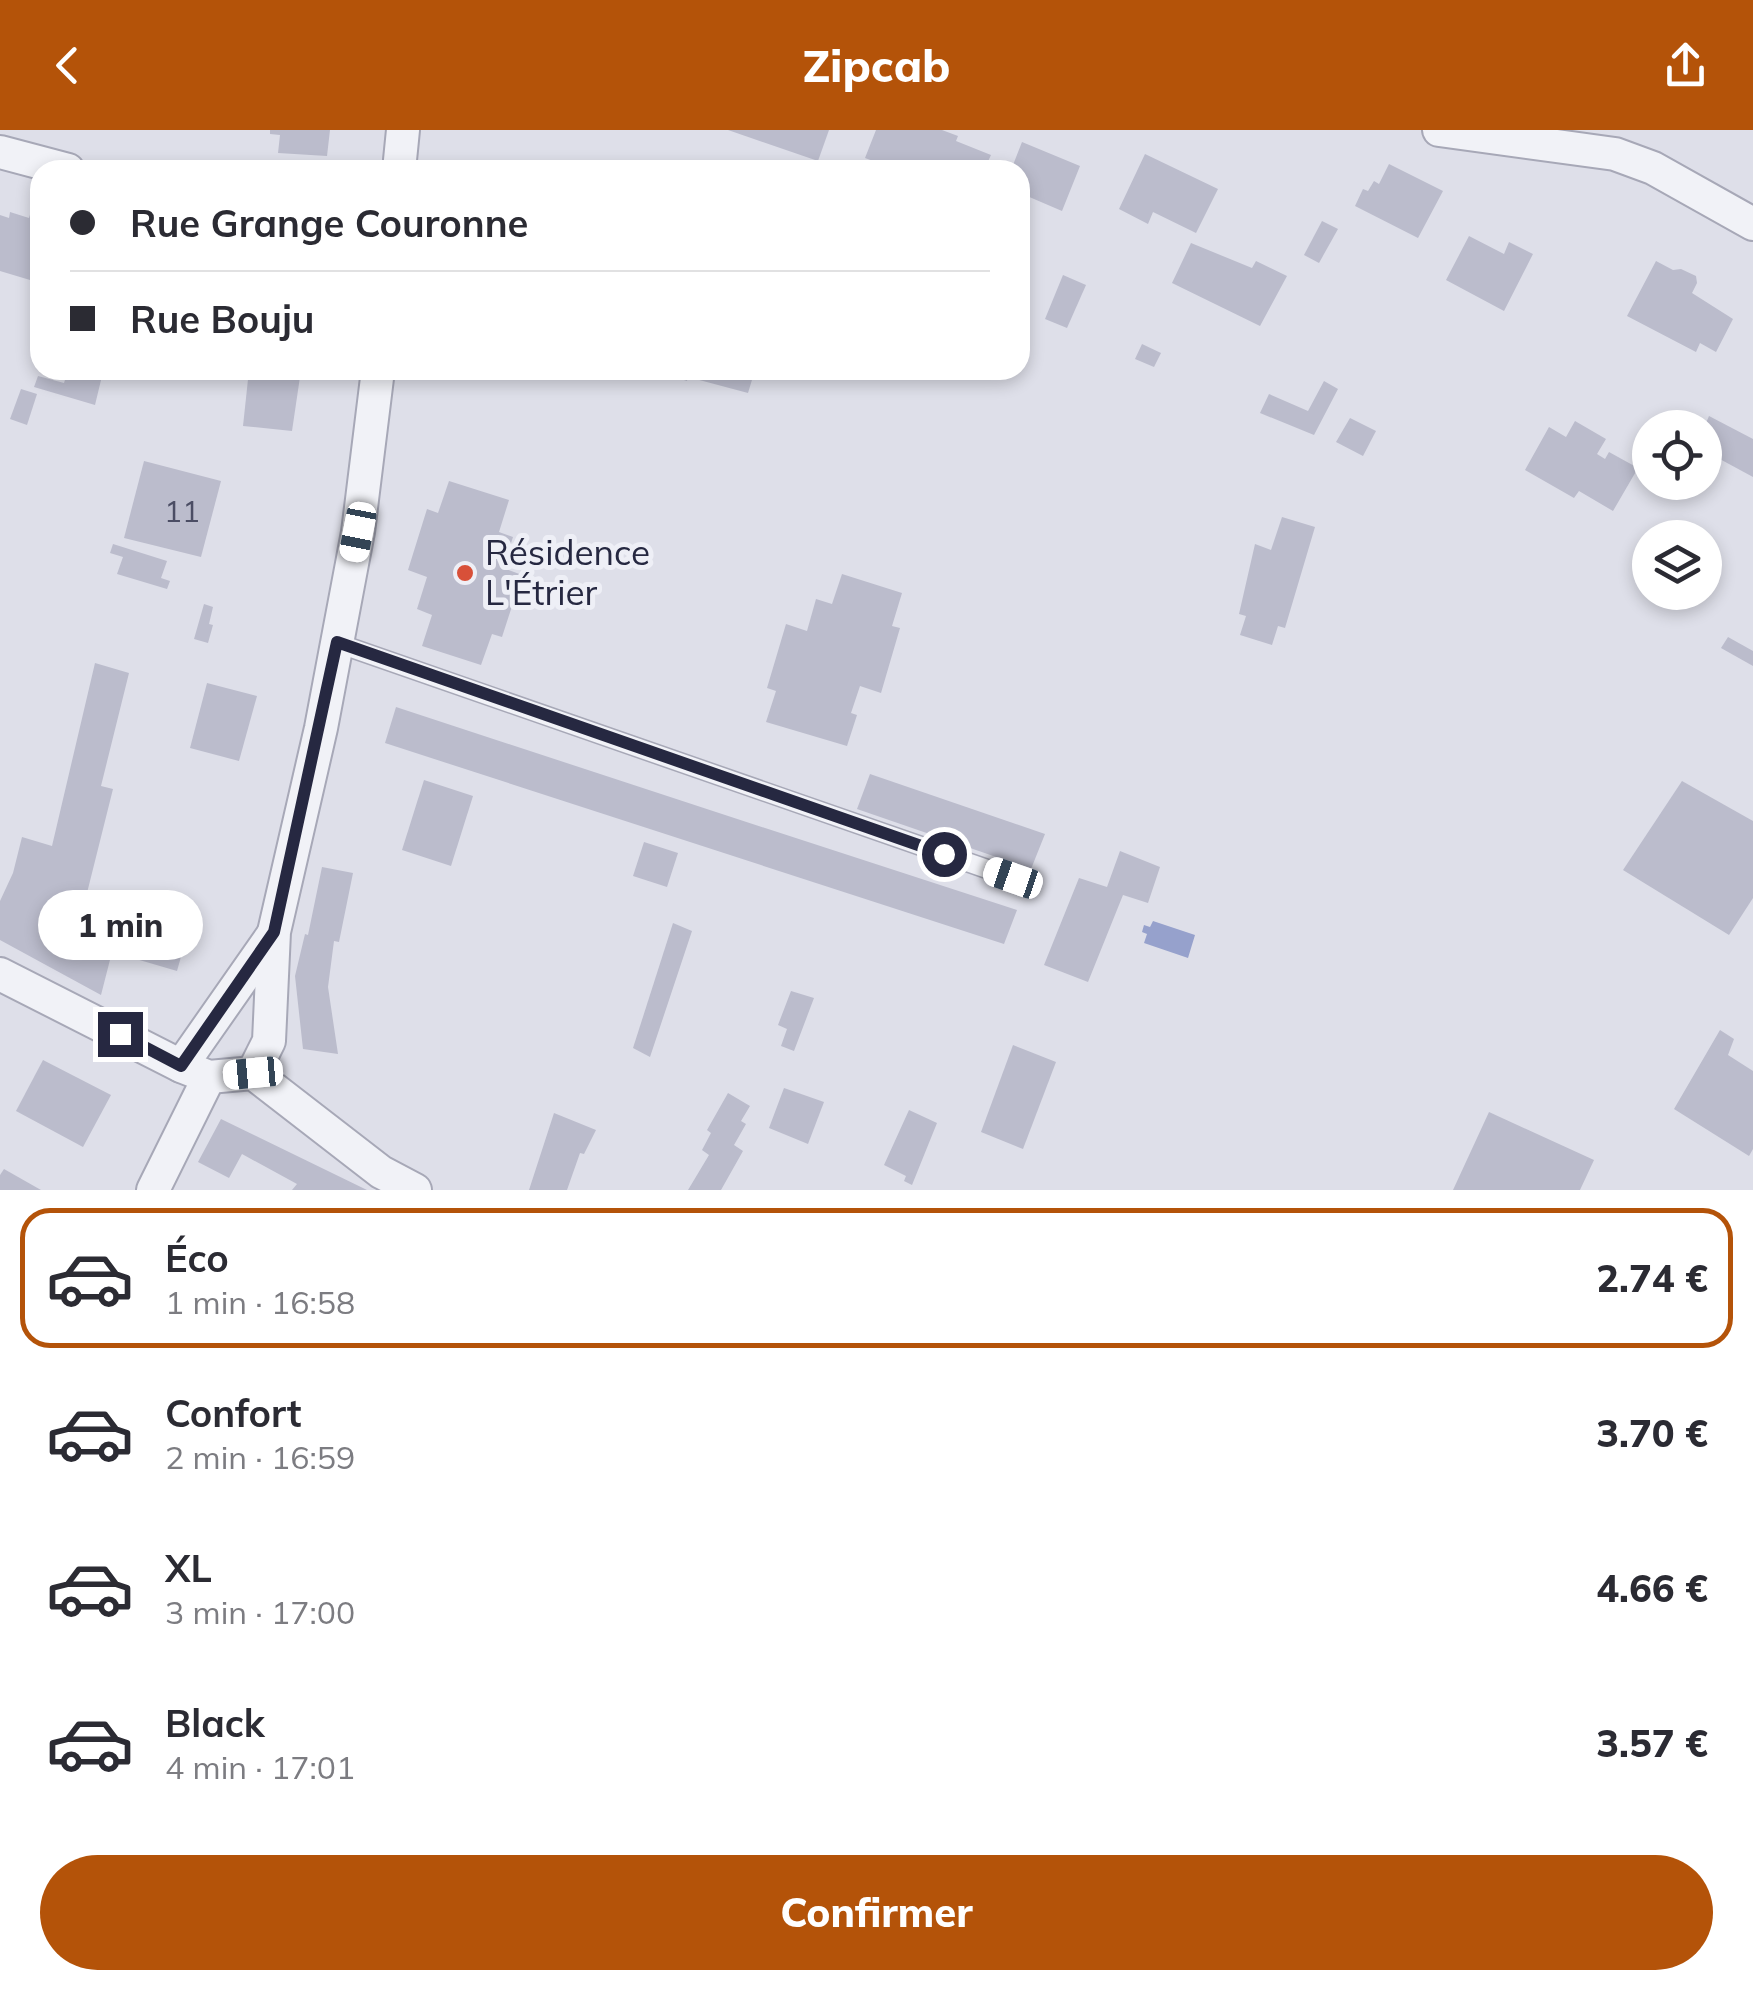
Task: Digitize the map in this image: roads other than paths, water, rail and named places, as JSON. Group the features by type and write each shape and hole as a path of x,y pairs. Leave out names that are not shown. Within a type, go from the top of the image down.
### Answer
{"street":[{"path":"401,160 404,130"},
{"path":"1439,130 1615,154 1653,168 1753,224"},
{"path":"0,152 30,160"},
{"path":"253,1073 269,1041 274,932 358,532 377,380"},
{"path":"153,1190 195,1072 274,932"},
{"path":"0,974 195,1072 253,1073 382,1172 415,1190"}],"lane":[{"path":"337,642 1013,878"}],"water":[{"path":"1153,921 1195,935 1188,958 1144,943 1144,925 1150,927"}],"place":[{"name":"Résidence L'Étrier","path":"465,573"}]}
